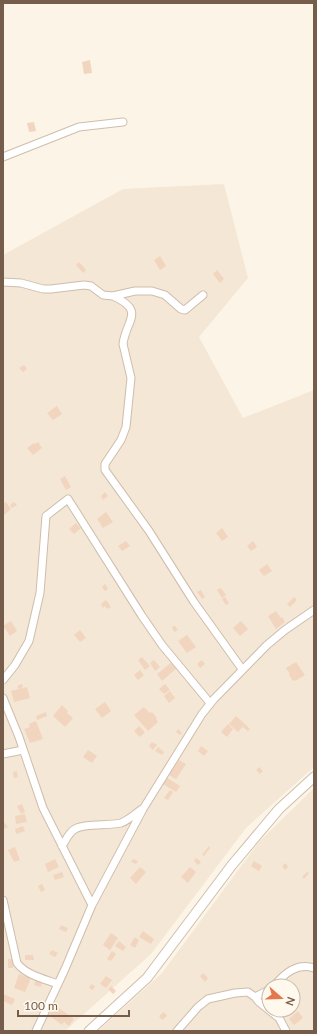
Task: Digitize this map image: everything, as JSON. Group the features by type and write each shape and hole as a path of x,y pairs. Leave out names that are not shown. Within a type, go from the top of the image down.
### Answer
{"street":[{"path":"3,157 79,127 123,122"},
{"path":"3,282 21,283 43,289 84,285 91,286 103,295 113,296 135,291 159,292 165,295 181,309 185,310 202,295"},
{"path":"113,296 124,302 132,312 132,318 123,339 131,378 124,434 105,464 105,470 149,531 194,602 242,669"},
{"path":"3,680 15,665 29,641 40,593 46,516 68,499 162,645 210,703"},
{"path":"36,1031 92,905 143,809 210,703 267,645 285,630 314,610"},
{"path":"3,698 23,750 39,799 92,905"},
{"path":"3,754 23,750"},
{"path":"89,1031 147,978 232,865 279,809 314,777"},
{"path":"62,846 75,829 84,826 121,822 127,820 143,809"},
{"path":"3,900 17,963 28,973 58,984"},
{"path":"281,978 297,968 306,966 314,968"},
{"path":"178,1031 198,1007 208,999 235,993 248,992 261,1004"},
{"path":"255,997 261,994"},
{"path":"279,1018 286,1031"}],"shaded area":[{"path":"224,184 248,278 199,337 243,418 314,390 314,767 246,828 151,954 65,1031 3,1031 3,255 123,189"},
{"path":"314,788 314,1031 98,1031 162,973 259,842"}],"building":[{"path":"90,60 92,73 84,74 82,62"},
{"path":"34,122 36,131 29,132 27,123"},
{"path":"160,256 166,266 160,270 154,260"},
{"path":"79,262 86,270 83,273 76,265"},
{"path":"217,270 224,279 220,283 213,274"},
{"path":"24,365 27,369 23,372 19,368"},
{"path":"57,406 62,414 53,420 47,413"},
{"path":"38,442 42,448 33,455 27,448"},
{"path":"65,476 71,487 66,490 60,479"},
{"path":"105,492 108,496 103,500 101,496"},
{"path":"6,502 11,509 3,516 3,504"},
{"path":"14,502 17,505 12,508 10,505"},
{"path":"106,512 113,522 103,528 97,519"},
{"path":"76,523 81,528 74,534 69,529"},
{"path":"222,528 228,537 222,541 216,533"},
{"path":"126,541 130,546 122,551 118,546"},
{"path":"253,541 257,547 251,551 247,546"},
{"path":"267,564 272,571 264,576 259,570"},
{"path":"105,584 108,589 105,591 102,587"},
{"path":"221,588 226,595 222,598 217,590"},
{"path":"201,590 205,597 202,599 197,592"},
{"path":"225,597 229,603 226,605 222,599"},
{"path":"294,597 297,600 290,607 287,604"},
{"path":"106,600 111,607 107,609 105,606 103,608 101,604"},
{"path":"276,611 285,622 276,629 268,616"},
{"path":"11,621 17,631 10,636 3,626"},
{"path":"241,621 248,629 240,636 233,628"},
{"path":"175,626 178,630 174,632 172,627"},
{"path":"80,630 86,638 80,642 74,635"},
{"path":"187,635 196,647 187,653 178,641"},
{"path":"142,657 150,666 145,670 138,660"},
{"path":"154,660 160,667 155,671 150,663"},
{"path":"202,660 205,664 200,668 197,664"},
{"path":"172,662 177,668 162,681 157,674"},
{"path":"296,662 305,675 293,681 286,668"},
{"path":"140,670 144,675 138,680 134,675"},
{"path":"22,684 23,687 19,689 17,686"},
{"path":"165,684 170,690 164,694 159,689"},
{"path":"27,687 30,698 14,702 11,691"},
{"path":"170,691 175,698 169,703 164,696"},
{"path":"105,702 111,711 102,718 95,709"},
{"path":"62,705 68,711 67,713 73,718 65,727 53,716"},
{"path":"144,707 150,713 152,712 157,718 156,719 158,722 148,731 134,715"},
{"path":"46,712 47,716 37,720 36,716"},
{"path":"236,716 245,724 238,732 229,724"},
{"path":"36,721 43,739 30,743 24,729 30,727 29,724"},
{"path":"228,724 233,729 227,737 221,732"},
{"path":"245,724 250,729 248,731 243,727"},
{"path":"139,726 145,732 140,737 134,731"},
{"path":"178,729 182,733 180,735 176,732"},
{"path":"152,742 157,745 153,750 149,746"},
{"path":"201,746 208,751 204,756 198,751"},
{"path":"158,747 164,752 162,755 155,751"},
{"path":"88,750 97,756 92,763 83,757"},
{"path":"179,760 186,764 176,779 169,775"},
{"path":"259,767 263,771 260,774 256,770"},
{"path":"17,771 18,777 14,778 13,772"},
{"path":"167,778 180,786 176,792 163,784"},
{"path":"170,790 173,792 168,800 164,798"},
{"path":"22,804 25,812 21,814 17,806"},
{"path":"25,814 27,822 16,824 15,816"},
{"path":"5,823 8,827 4,829 3,824"},
{"path":"23,826 25,831 16,834 15,829"},
{"path":"209,846 210,848 204,856 202,855"},
{"path":"15,847 20,860 14,862 8,850"},
{"path":"196,858 201,862 198,865 194,861"},
{"path":"55,859 59,867 48,872 45,864"},
{"path":"133,859 138,861 136,864 131,862"},
{"path":"254,861 262,866 259,871 251,866"},
{"path":"285,863 288,866 286,870 282,867"},
{"path":"140,867 146,872 136,884 130,878"},
{"path":"190,867 196,872 188,883 181,877"},
{"path":"62,872 64,877 55,880 53,875"},
{"path":"307,872 309,873 304,879 302,877"},
{"path":"42,884 45,890 41,892 38,886"},
{"path":"61,925 68,928 66,932 59,929"},
{"path":"143,931 154,939 151,944 139,937"},
{"path":"111,933 118,938 110,950 103,945"},
{"path":"135,937 139,940 135,948 130,945"},
{"path":"119,941 126,947 123,951 115,946"},
{"path":"52,950 58,953 55,957 49,954"},
{"path":"112,951 116,954 111,961 107,959"},
{"path":"25,955 33,955 34,960 25,960"},
{"path":"8,959 13,959 13,968 8,968"},
{"path":"203,973 208,978 205,982 200,976"},
{"path":"19,974 31,978 25,992 14,988"},
{"path":"106,976 112,980 106,988 100,984"},
{"path":"36,980 42,982 41,987 34,985"},
{"path":"91,984 95,986 93,990 89,988"},
{"path":"111,986 116,991 113,994 108,989"},
{"path":"3,994 15,999 12,1005 3,1001"},
{"path":"56,1006 74,1019 69,1026 64,1022 62,1025 49,1015"},
{"path":"164,1012 167,1016 162,1020 159,1016"},
{"path":"301,1015 303,1018 294,1025 289,1019 301,1018"}]}
